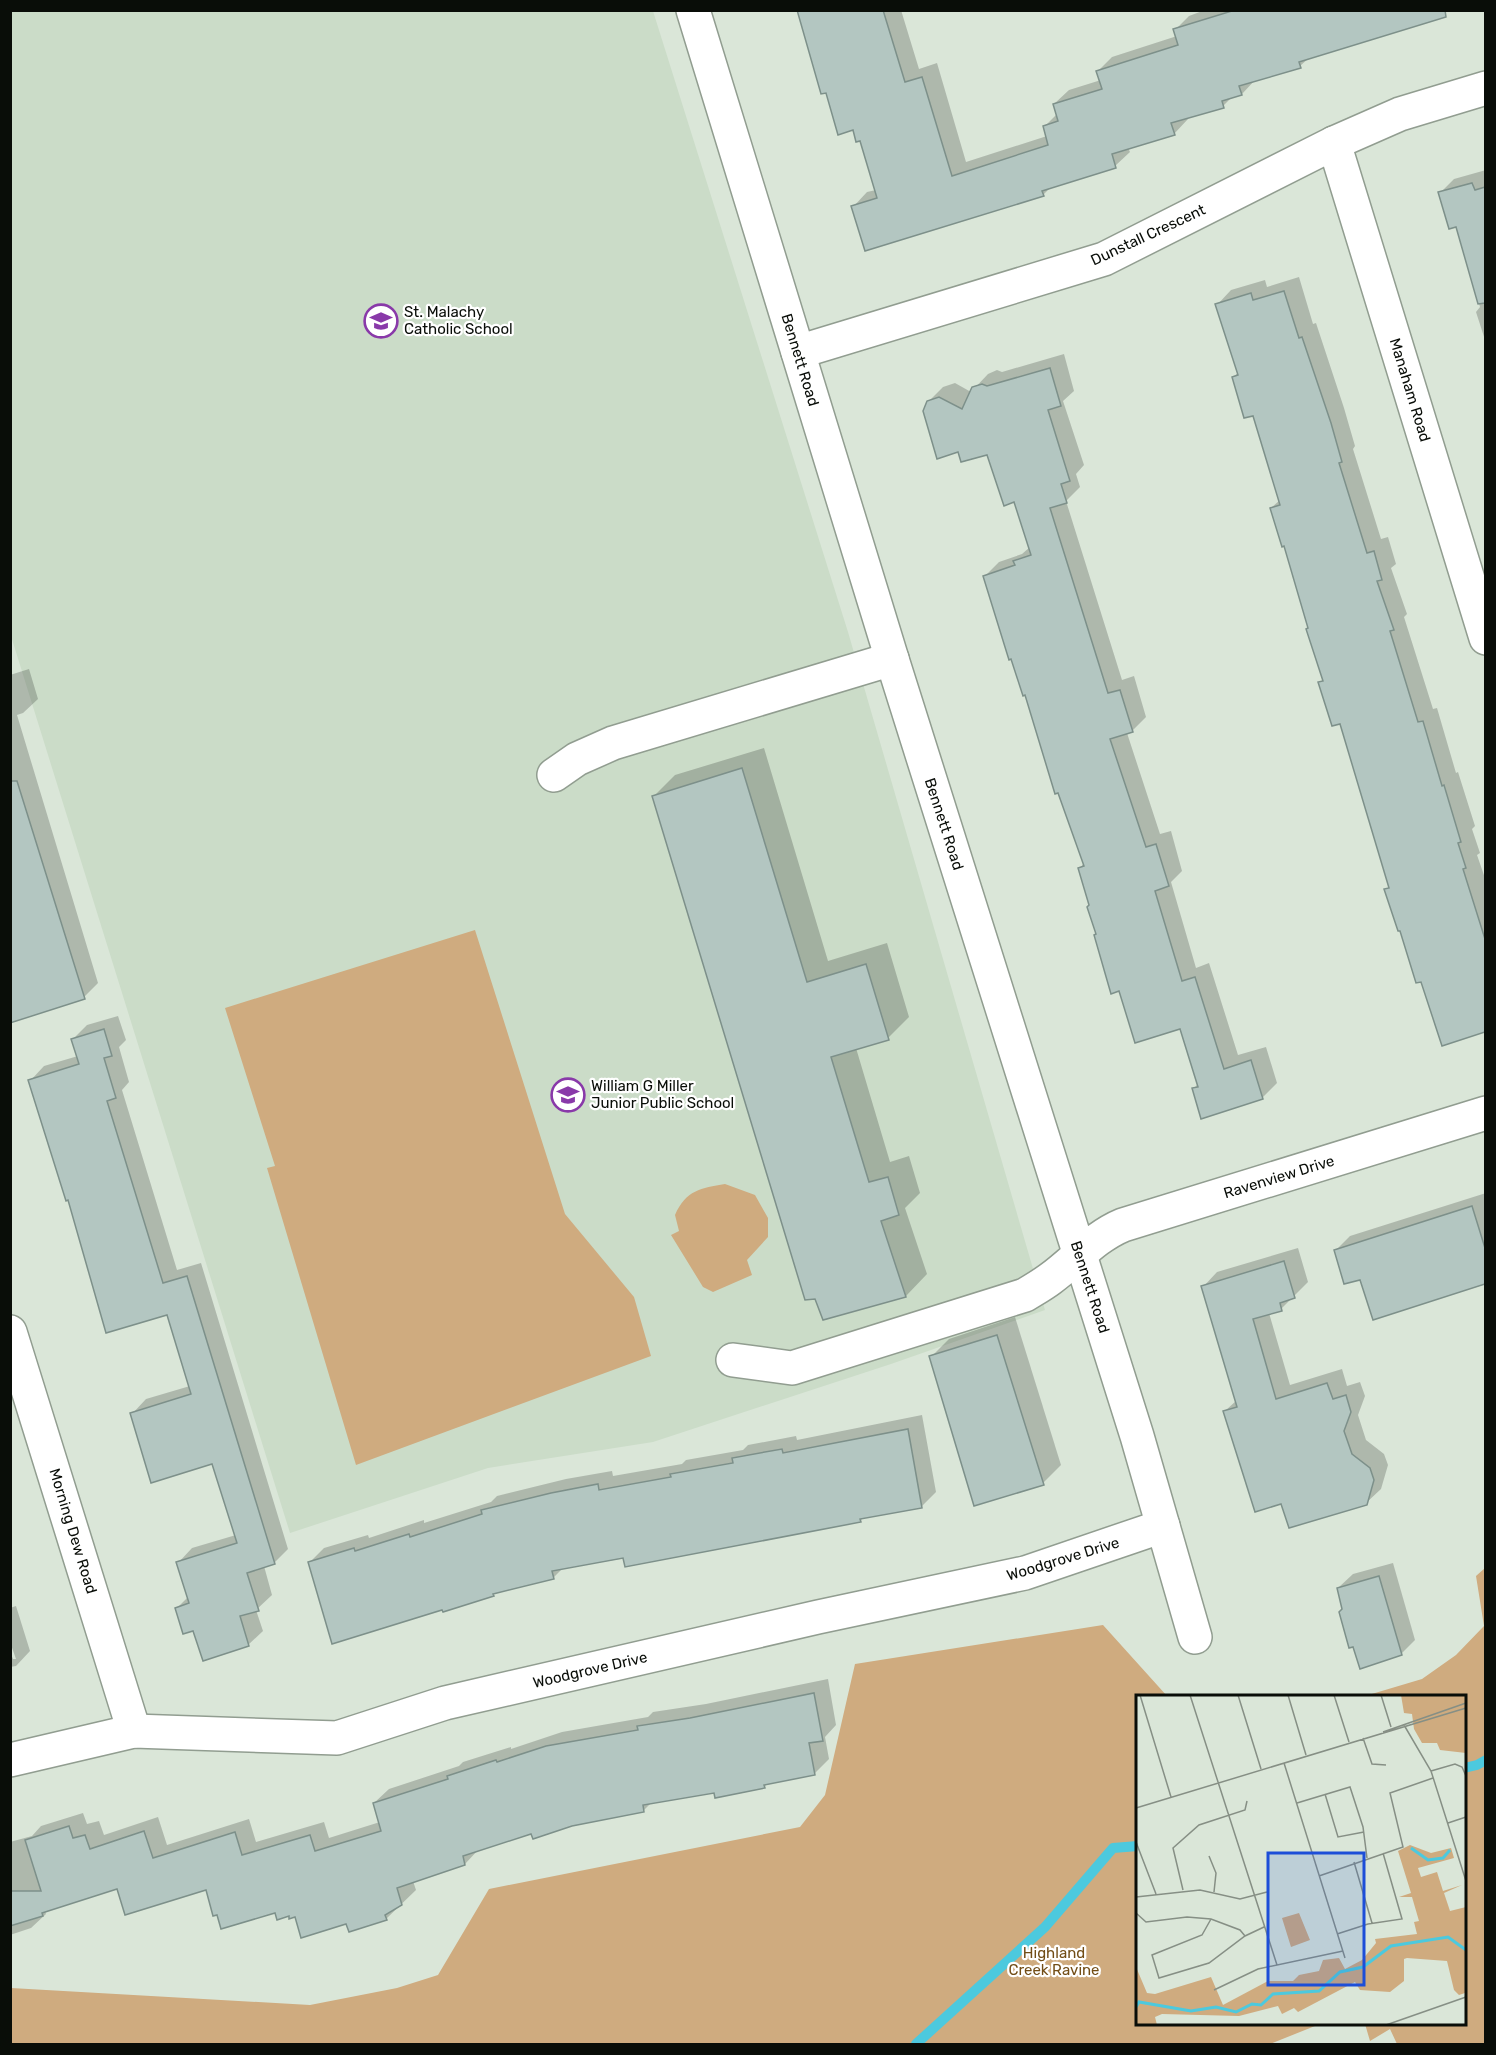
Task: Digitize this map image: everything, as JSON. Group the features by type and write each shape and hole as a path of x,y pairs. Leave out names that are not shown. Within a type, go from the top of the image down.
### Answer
{"street":[{"name":"Bennett Road","path":"693,10 892,659 1079,1252 1195,1637"},
{"name":"Dunstall Crescent","path":"798,352 1104,259 1334,143 1400,114 1485,88"},
{"name":"Manaham Road","path":"1334,143 1485,638"},
{"path":"554,775 578,759 613,743 892,659"},
{"name":"Ravenview Drive","path":"733,1360 792,1368 1025,1295 1050,1279 1079,1252 1108,1231 1123,1225 1485,1113"},
{"name":"Morning Dew Road","path":"10,1332 135,1731"},
{"name":"Woodgrove Drive","path":"10,1760 135,1731 337,1738 445,1703 818,1617 1025,1573 1163,1526"}],"shaded area":[{"path":"10,11 653,11 848,632 1045,1310 891,1364 653,1442 488,1468 290,1533 11,636"}],"green space":[{"path":"475,930 565,1214 634,1297 651,1356 356,1465 267,1168 275,1166 225,1008"},
{"path":"725,1184 755,1195 768,1218 768,1237 747,1260 752,1275 713,1292 703,1287 671,1235 679,1231 675,1215 689,1195 702,1189"},
{"path":"1485,1568 1485,2044 1397,2044 1390,2029 1370,2041 1365,2025 1466,2025 1466,1695 1368,1695 1422,1679 1456,1655 1484,1626 1476,1576"},
{"name":"Highland Creek Ravine","path":"1103,1625 1166,1695 1136,1695 1136,2025 1318,2025 1270,2044 11,2044 11,1988 310,2005 397,1988 438,1975 489,1889 800,1827 825,1795 855,1664"}],"building":[{"path":"797,10 883,10 905,82 922,77 952,176 1048,145 1043,126 1058,121 1053,104 1102,89 1096,71 1178,45 1173,29 1235,10 1445,10 1446,17 1299,62 1301,68 1239,86 1242,95 1222,101 1224,108 1171,123 1175,135 1112,154 1116,168 1042,191 1044,196 865,251 851,206 877,198 860,141 856,142 853,130 838,135 826,93 821,94"},
{"path":"1472,183 1475,190 1485,187 1485,303 1478,304 1456,227 1449,229 1438,192"},
{"path":"1284,291 1331,423 1342,462 1339,463 1367,553 1374,551 1382,580 1377,581 1394,630 1390,631 1418,722 1423,721 1442,786 1444,785 1461,842 1458,843 1466,868 1463,869 1485,939 1485,1032 1442,1046 1421,982 1416,983 1384,889 1389,888 1340,724 1332,726 1318,682 1323,681 1306,629 1308,628 1284,546 1282,547 1270,508 1280,505 1253,416 1244,418 1232,377 1238,375 1215,304 1251,293 1253,300"},
{"path":"1050,368 1061,406 1048,410 1070,481 1061,484 1067,503 1050,508 1108,693 1120,690 1133,732 1110,739 1146,847 1156,844 1169,886 1155,891 1182,981 1195,977 1224,1069 1251,1060 1263,1099 1201,1119 1192,1088 1198,1087 1180,1029 1135,1043 1119,991 1111,994 1078,868 1084,866 1058,793 1055,794 1025,695 1023,696 1011,659 1009,660 983,576 1015,565 1013,561 1031,555 1014,502 1004,506 987,455 961,462 958,452 937,459 923,411 927,401 939,397 962,409 972,387 982,384 987,386"},
{"path":"742,768 807,982 866,964 889,1040 831,1057 869,1182 888,1177 899,1215 881,1221 906,1297 823,1320 815,1299 805,1300 652,796"},
{"path":"10,781 17,781 85,999 10,1023"},
{"path":"104,1029 112,1056 104,1058 116,1098 107,1101 163,1283 187,1276 275,1564 247,1573 259,1611 240,1616 249,1646 203,1661 193,1631 183,1634 175,1608 189,1603 176,1562 237,1543 212,1464 151,1483 130,1413 191,1394 167,1315 106,1333 68,1200 66,1201 28,1080 79,1064 71,1039"},
{"path":"1472,1206 1485,1248 1485,1284 1373,1320 1360,1280 1344,1284 1334,1250"},
{"path":"1284,1261 1295,1298 1280,1303 1282,1311 1253,1319 1276,1399 1327,1383 1333,1399 1346,1395 1351,1412 1344,1431 1352,1454 1370,1468 1374,1480 1367,1505 1289,1528 1281,1504 1255,1512 1223,1411 1237,1407 1201,1286"},
{"path":"997,1335 1044,1485 974,1506 929,1356"},
{"path":"908,1429 922,1508 860,1519 861,1522 625,1567 623,1558 552,1571 554,1579 493,1594 494,1596 443,1612 442,1610 332,1644 308,1562 354,1548 355,1551 409,1534 410,1537 482,1514 481,1510 551,1493 598,1484 599,1490 733,1463 732,1458 782,1449 783,1453"},
{"path":"1379,1576 1402,1655 1360,1669 1353,1647 1349,1648 1339,1612 1342,1609 1337,1588"},
{"path":"814,1693 823,1741 809,1743 815,1775 715,1798 714,1793 643,1805 644,1812 572,1826 533,1839 531,1834 463,1856 465,1865 397,1888 402,1905 385,1915 387,1920 349,1932 346,1924 301,1938 295,1917 289,1919 289,1916 277,1920 275,1913 221,1929 217,1915 213,1916 206,1890 125,1915 117,1889 42,1913 43,1916 10,1926 10,1891 41,1891 25,1840 69,1826 73,1838 85,1835 90,1849 144,1831 153,1858 235,1832 242,1855 310,1835 315,1851 381,1831 373,1803 448,1779 447,1776 496,1760 497,1762 546,1746 638,1730 637,1726 690,1718"}],"waterway":[{"path":"1466,1768 1486,1760"},
{"path":"916,2044 1045,1927 1113,1848 1136,1846"}],"place":[{"name":"St. Malachy Catholic School","path":"381,321"},
{"name":"William G Miller Junior Public School","path":"568,1095"}]}
